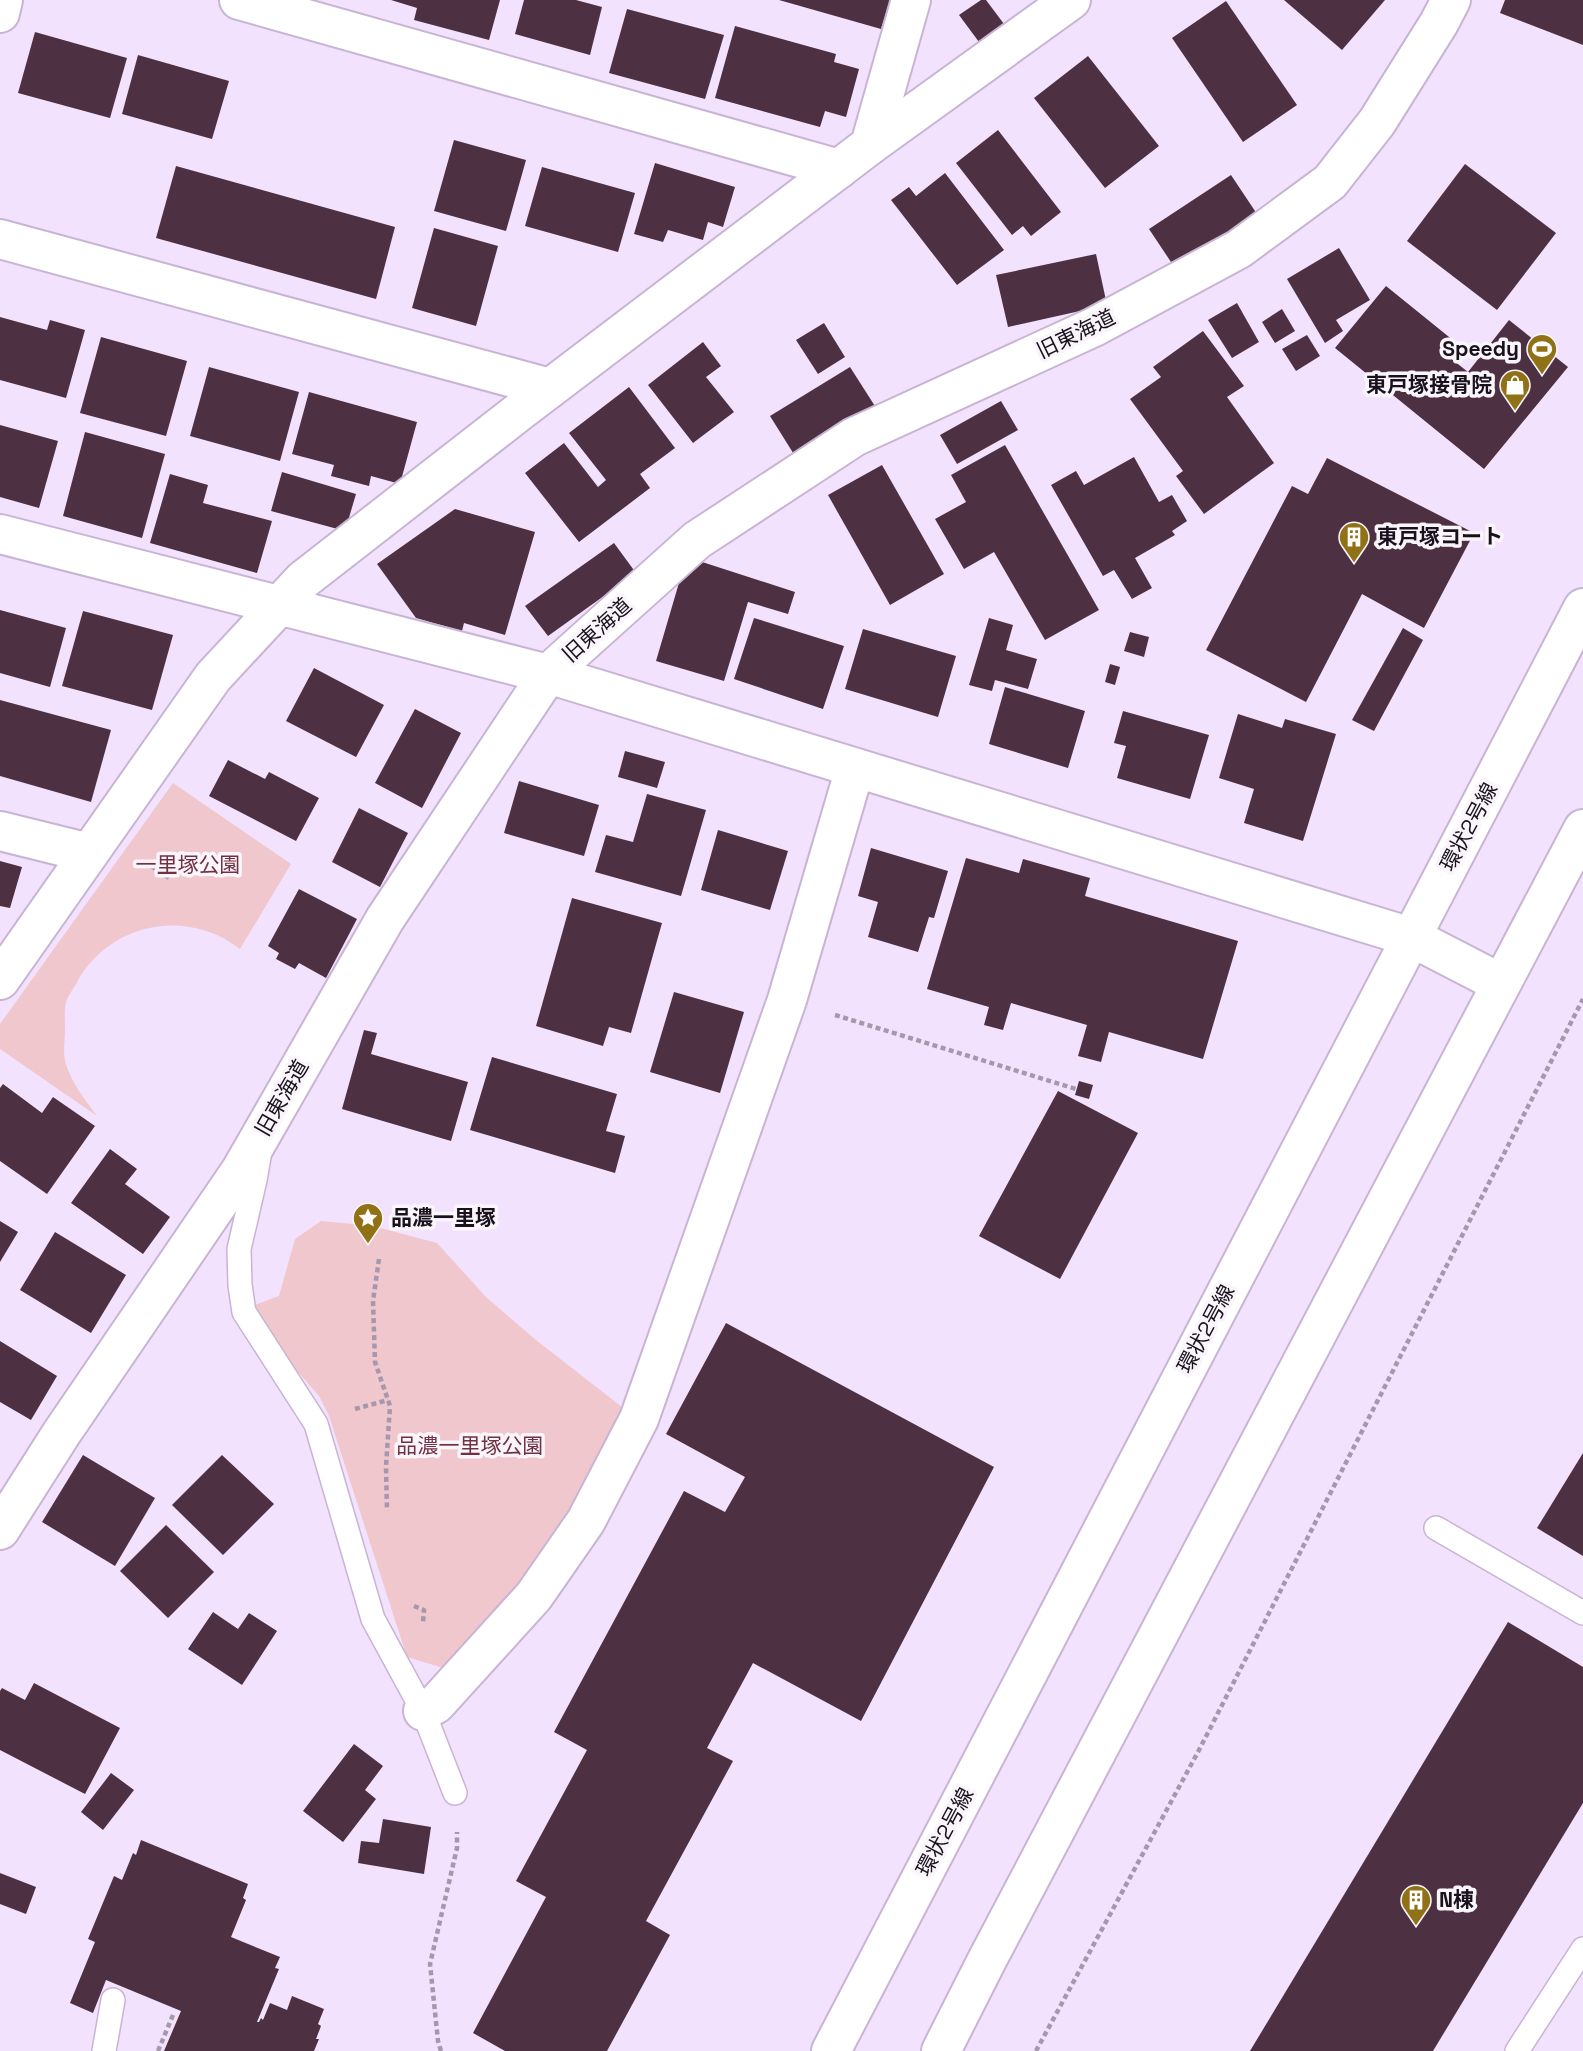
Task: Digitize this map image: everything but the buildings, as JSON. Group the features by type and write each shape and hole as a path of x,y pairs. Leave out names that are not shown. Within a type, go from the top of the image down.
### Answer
{"street":[{"path":"0,13 3,0"},
{"path":"239,0 839,169"},
{"path":"870,145 911,0"},
{"path":"0,980 213,677 303,580 870,145 1071,0"},
{"name":"旧東海道","path":"0,1530 69,1423 241,1170 385,919 548,674 697,540 854,437 1094,327 1239,249 1310,197 1330,181 1377,122 1440,23 1451,0"},
{"path":"0,239 550,388"},
{"path":"0,534 548,674 1411,937 1500,984"},
{"name":"環状2号線","path":"831,2051 1583,608"},
{"path":"424,1711 436,1704 534,1596 586,1521 639,1419 787,1000 855,768"},
{"path":"941,2051 1006,1922 1583,829"},
{"path":"0,831 89,853"}],"lane":[{"path":"262,1131 255,1180 239,1249 244,1312 316,1424 373,1619 424,1711 455,1793"},
{"path":"1436,1528 1583,1613"},
{"path":"1517,2051 1583,1949"},
{"path":"104,2051 113,2000"}],"path":[{"path":"1036,2051 1205,1740 1583,999"},
{"path":"787,1000 1076,1089"},
{"path":"379,1259 373,1301 375,1362 390,1406 386,1466 387,1517"},
{"path":"353,1410 388,1400"},
{"path":"412,1605 424,1610 422,1630"},
{"path":"442,2051 438,2041 430,1964 457,1848 455,1793"},
{"path":"158,2051 173,2015"}],"green space":[{"name":"一里塚公園","path":"173,783 291,864 240,949 219,936 196,928 150,928 128,935 108,947 90,963 66,1002 64,1053 74,1083 97,1116 0,1049 0,1024"},
{"name":"品濃一里塚公園","path":"321,1221 373,1226 437,1243 486,1297 627,1411 525,1589 447,1669 407,1657 329,1416 319,1396 272,1342 252,1306 279,1296 295,1239"}],"place":[{"name":"Speedy","path":"1542,376"},
{"name":"東戸塚接骨院","path":"1515,412"},
{"name":"東戸塚コート","path":"1354,564"},
{"name":"品濃一里塚","path":"368,1245"},
{"name":"N棟","path":"1416,1927"}]}
